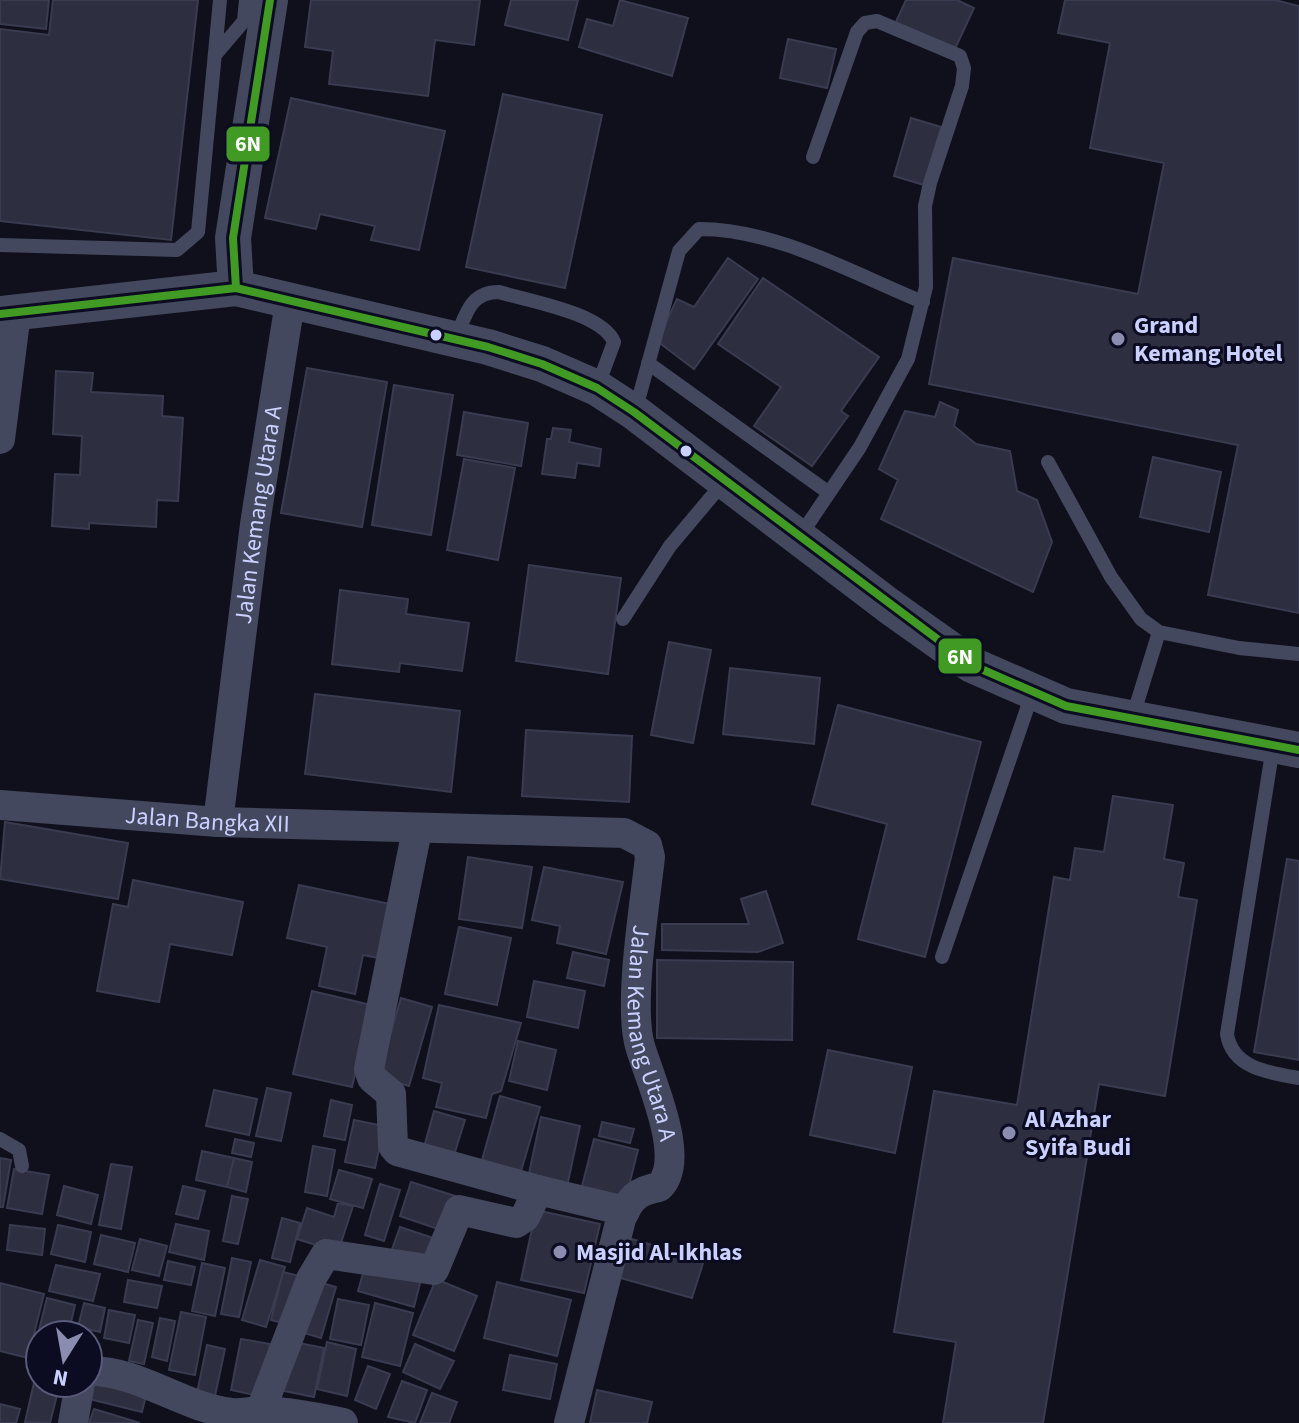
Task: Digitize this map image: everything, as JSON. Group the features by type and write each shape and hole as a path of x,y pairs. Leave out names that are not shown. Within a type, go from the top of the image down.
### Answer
{"street":[{"path":"236,288 233,238 270,0"},
{"path":"0,439 8,313 236,288 455,339 542,364 597,388 634,412 724,483 972,665 1032,694 1066,706 1286,748"},
{"name":"Jalan Kemang Utara A","path":"218,822 253,538 290,302"},
{"name":"Jalan Bangka XII","path":"0,805 218,822 417,830"},
{"path":"417,830 369,1069 372,1078 392,1097 393,1146 397,1151 625,1211 569,1423"},
{"name":"Jalan Kemang Utara A","path":"417,830 624,833 647,845 650,857 638,1032 668,1138 667,1176 659,1187 641,1190 633,1196 625,1211"},
{"path":"257,1417 311,1279 326,1254 434,1270 459,1210 516,1223 525,1217 538,1190"},
{"path":"104,1371 153,1385 210,1408 257,1417 299,1413 343,1423"},
{"path":"73,1423 77,1399"}],"lane":[{"path":"0,245 177,250 198,232 220,0"},
{"path":"215,55 244,21 246,0"},
{"path":"800,536 897,383 908,359 923,302 925,206 962,86 964,68 960,56 877,21 865,23 857,32 813,157"},
{"path":"634,412 679,251 699,229 732,229 783,245 923,302"},
{"path":"455,339 473,300 484,292 499,292 594,320 609,331 614,342 597,388"},
{"path":"648,363 829,493"},
{"path":"1048,462 1111,577 1141,619 1159,632 1239,648 1299,654"},
{"path":"623,619 670,546 724,483"},
{"path":"1132,719 1159,632"},
{"path":"942,957 1032,694"},
{"path":"1286,748 1227,1034 1229,1048 1240,1061 1272,1074 1299,1078"},
{"path":"0,1139 19,1150 22,1166"}],"building":[{"path":"0,0 49,0 46,29 0,24"},
{"path":"53,0 198,0 171,240 0,221 0,29 49,35"},
{"path":"311,0 480,0 474,45 435,40 428,96 329,84 333,51 305,47"},
{"path":"511,0 578,0 568,40 505,25"},
{"path":"620,0 688,18 672,76 579,47 587,19 613,26"},
{"path":"906,0 957,0 974,8 954,51 895,24"},
{"name":"Grand Kemang Hotel","path":"1065,0 1275,0 1299,6 1299,613 1208,595 1238,445 929,384 953,258 1138,294 1164,163 1090,148 1110,43 1058,33"},
{"path":"788,39 836,49 827,88 780,78"},
{"path":"503,94 602,115 565,288 466,267"},
{"path":"291,98 445,131 419,250 371,240 375,226 320,214 316,229 265,218"},
{"path":"911,118 941,127 924,185 894,176"},
{"path":"728,258 758,279 694,369 657,341 677,299 694,307"},
{"path":"763,278 879,357 841,411 848,416 812,466 754,426 781,387 718,344"},
{"path":"307,368 387,382 362,527 281,513"},
{"path":"56,371 93,373 91,392 163,396 162,416 183,418 178,501 157,500 156,527 89,523 89,529 52,526 55,474 80,475 82,436 53,434"},
{"path":"394,385 453,395 431,535 372,525"},
{"path":"940,402 958,410 954,426 976,444 1010,451 1017,491 1037,500 1052,542 1033,592 881,519 898,480 879,469 905,411 935,417"},
{"path":"464,412 528,423 521,466 457,455"},
{"path":"553,428 571,430 569,442 601,449 599,466 577,463 575,478 542,474 547,439 551,439"},
{"path":"1153,457 1221,472 1209,532 1140,517"},
{"path":"464,459 515,468 498,560 447,550"},
{"path":"529,565 621,578 608,674 516,661"},
{"path":"340,590 408,599 406,614 469,623 462,671 400,663 399,672 332,664"},
{"path":"669,642 711,650 693,743 651,735"},
{"path":"730,668 820,678 814,744 723,734"},
{"path":"315,694 460,711 451,792 305,774"},
{"path":"838,705 981,742 925,957 858,939 887,824 812,804"},
{"path":"526,730 632,736 629,802 522,796"},
{"name":"Al Azhar Syifa Budi","path":"1113,796 1173,805 1164,859 1184,863 1178,897 1197,900 1165,1096 1099,1084 1043,1423 943,1423 956,1342 894,1332 934,1091 1017,1105 1054,877 1070,880 1075,848 1104,852"},
{"path":"5,822 128,843 118,899 0,879"},
{"path":"468,857 532,867 522,928 459,919"},
{"path":"1287,859 1299,861 1299,1060 1254,1052"},
{"path":"544,867 623,882 606,954 557,943 560,926 532,920"},
{"path":"133,880 243,902 232,955 170,944 159,1002 97,991 113,904 128,907"},
{"path":"299,885 395,905 383,959 363,955 355,994 319,986 327,947 287,938"},
{"path":"766,891 783,943 758,952 662,950 662,924 749,924 741,899"},
{"path":"459,927 511,938 497,1005 445,994"},
{"path":"573,952 609,960 604,986 567,978"},
{"path":"657,960 793,962 792,1040 657,1038"},
{"path":"534,981 585,991 578,1028 527,1017"},
{"path":"312,991 371,1005 352,1087 293,1074"},
{"path":"401,998 432,1007 409,1086 378,1077"},
{"path":"439,1005 521,1023 501,1091 492,1094 486,1118 436,1107 442,1083 423,1078"},
{"path":"518,1041 556,1050 547,1090 509,1081"},
{"path":"828,1050 912,1067 895,1153 810,1135"},
{"path":"267,1088 291,1093 281,1141 256,1136"},
{"path":"214,1090 257,1099 249,1135 206,1126"},
{"path":"500,1096 540,1107 521,1171 482,1160"},
{"path":"331,1100 352,1105 345,1140 324,1136"},
{"path":"434,1111 465,1120 454,1155 424,1147"},
{"path":"541,1117 580,1126 566,1191 527,1183"},
{"path":"354,1120 384,1126 375,1168 345,1162"},
{"path":"602,1122 634,1129 630,1143 599,1136"},
{"path":"235,1139 254,1143 251,1157 232,1153"},
{"path":"594,1139 638,1150 624,1205 580,1194"},
{"path":"313,1146 335,1150 327,1196 305,1192"},
{"path":"202,1151 234,1158 227,1187 196,1180"},
{"path":"0,1158 11,1160 3,1207 0,1207"},
{"path":"234,1158 252,1162 246,1192 227,1187"},
{"path":"111,1164 132,1167 121,1229 99,1225"},
{"path":"14,1169 49,1175 42,1214 7,1208"},
{"path":"339,1170 372,1179 363,1208 330,1199"},
{"path":"411,1182 455,1196 444,1231 400,1216"},
{"path":"380,1184 400,1190 384,1241 365,1235"},
{"path":"64,1186 98,1195 91,1224 57,1215"},
{"path":"183,1186 205,1191 198,1219 176,1214"},
{"path":"232,1196 248,1199 238,1244 223,1241"},
{"path":"338,1203 353,1206 338,1252 297,1239 307,1208 334,1217"},
{"name":"Masjid Al-Ikhlas","path":"536,1210 600,1224 584,1293 521,1280"},
{"path":"282,1218 300,1223 290,1262 272,1258"},
{"path":"176,1224 209,1231 204,1260 169,1252"},
{"path":"10,1225 45,1229 42,1255 7,1250"},
{"path":"58,1225 91,1232 85,1262 51,1254"},
{"path":"400,1227 436,1239 428,1264 391,1252"},
{"path":"101,1235 135,1243 128,1272 94,1264"},
{"path":"628,1238 704,1260 692,1298 617,1277"},
{"path":"140,1239 167,1246 159,1276 132,1270"},
{"path":"232,1258 251,1262 239,1317 221,1314"},
{"path":"260,1260 285,1267 266,1327 242,1320"},
{"path":"168,1261 195,1267 191,1285 164,1280"},
{"path":"202,1263 225,1268 215,1316 192,1311"},
{"path":"366,1263 421,1279 414,1307 358,1291"},
{"path":"56,1265 100,1274 93,1301 49,1291"},
{"path":"283,1272 303,1277 291,1325 271,1320"},
{"path":"436,1279 477,1296 454,1351 413,1335"},
{"path":"128,1280 162,1286 157,1308 124,1302"},
{"path":"314,1281 336,1287 321,1338 298,1331"},
{"path":"497,1282 571,1300 557,1356 484,1338"},
{"path":"0,1283 44,1294 38,1319 24,1319 24,1357 0,1351"},
{"path":"47,1298 75,1305 72,1319 42,1319"},
{"path":"338,1299 369,1305 361,1345 330,1339"},
{"path":"84,1303 105,1308 103,1319 80,1319"},
{"path":"375,1303 413,1313 400,1366 362,1357"},
{"path":"109,1310 135,1315 129,1343 104,1338"},
{"path":"181,1312 206,1317 195,1375 169,1370"},
{"path":"160,1318 175,1321 167,1361 152,1357"},
{"path":"138,1320 153,1323 144,1364 129,1361"},
{"path":"241,1339 270,1344 260,1396 231,1390"},
{"path":"289,1341 324,1348 314,1397 279,1390"},
{"path":"327,1342 356,1349 347,1396 317,1389"},
{"path":"415,1344 454,1361 440,1389 403,1372"},
{"path":"207,1345 225,1349 215,1396 197,1393"},
{"path":"510,1355 557,1364 550,1399 503,1390"},
{"path":"368,1366 390,1374 376,1409 355,1400"},
{"path":"104,1377 148,1387 142,1412 89,1399 104,1399"},
{"path":"402,1381 427,1390 415,1423 388,1417"},
{"path":"597,1390 652,1402 647,1423 590,1423"},
{"path":"432,1393 457,1402 449,1423 420,1423"},
{"path":"30,1399 56,1399 50,1423 25,1422"},
{"path":"0,1404 20,1409 16,1423 0,1423"},
{"path":"94,1409 140,1423 89,1423"}],"transit line":[{"name":"6N","path":"236,288 233,238 270,0"},
{"name":"6N","path":"0,314 236,288 488,347 542,364 597,388 634,412 972,665 1066,706 1299,750"}],"place":[{"name":"Grand Kemang Hotel","path":"1118,339"},
{"name":"Al Azhar Syifa Budi","path":"1009,1133"},
{"name":"Masjid Al-Ikhlas","path":"560,1252"}]}
